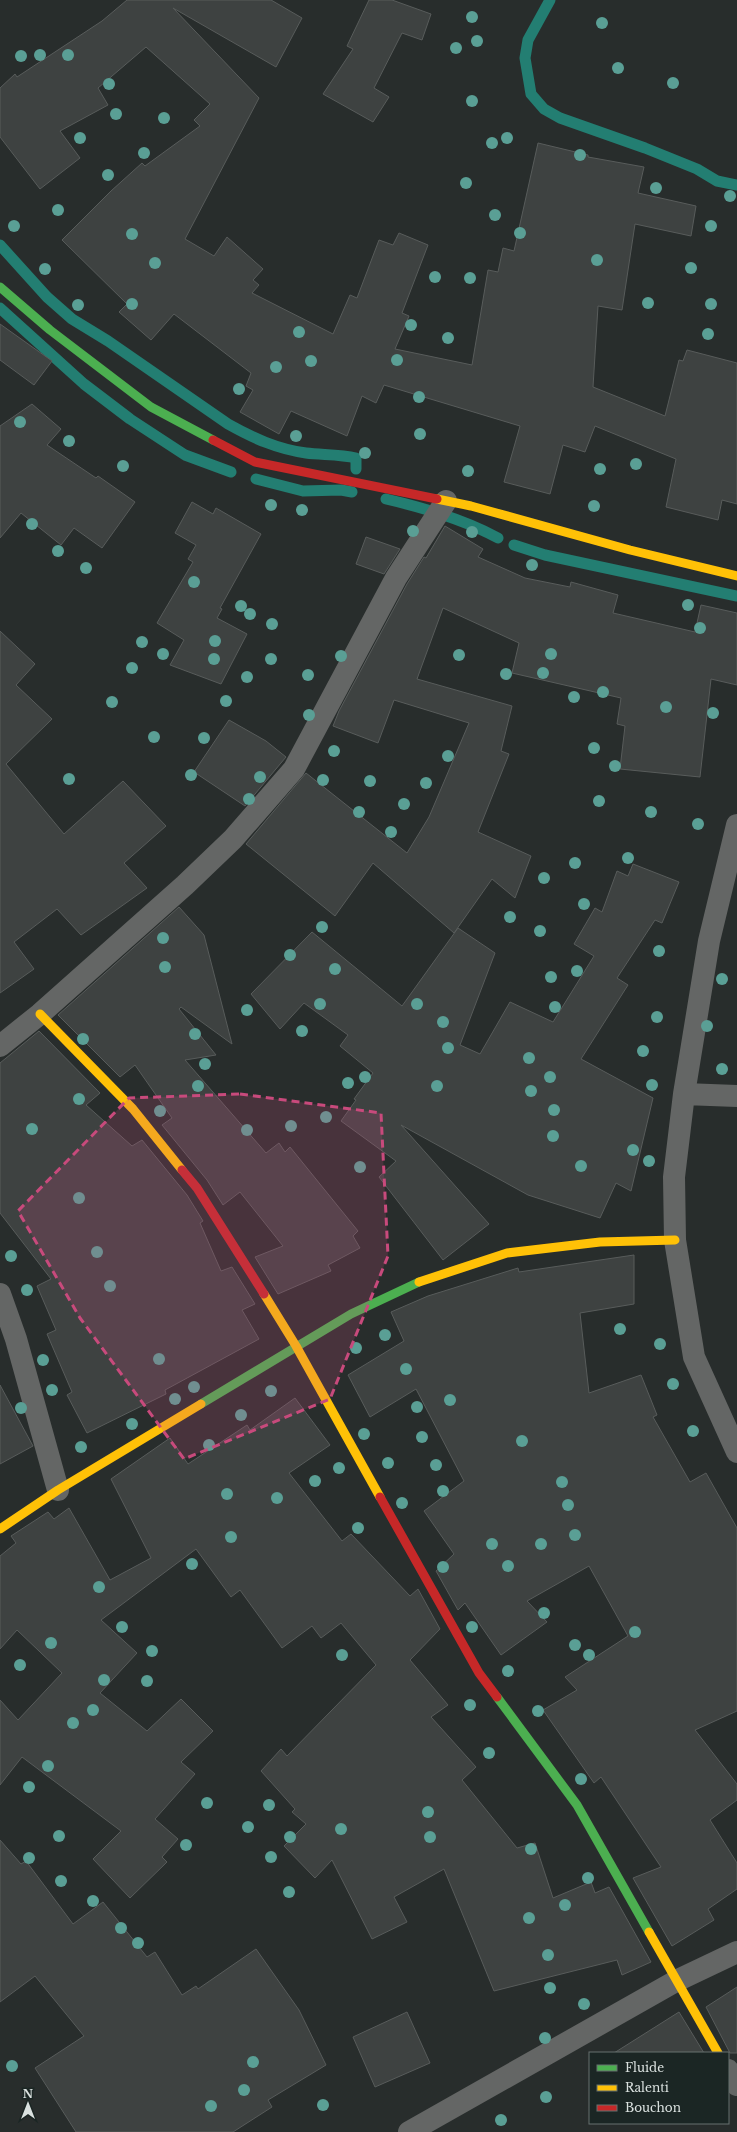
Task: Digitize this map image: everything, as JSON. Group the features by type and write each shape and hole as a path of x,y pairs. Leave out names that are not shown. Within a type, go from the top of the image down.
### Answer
{"street":[{"path":"0,287 50,330 151,407 255,462 446,501 630,550 737,576"},
{"path":"0,1046 40,1014 233,839 294,769 396,578 446,501"},
{"path":"737,825 709,941 684,1094 674,1177 675,1240 694,1357 737,1452"},
{"path":"40,1014 133,1109 197,1188 296,1346 479,1673 576,1805 717,2052"},
{"path":"684,1094 737,1096"},
{"path":"0,1529 58,1490 296,1346 351,1314 424,1280 507,1253 600,1242 675,1240"},
{"path":"0,1294 16,1338 58,1490"},
{"path":"410,2132 676,1981 737,1952"},
{"path":"729,2072 737,2085"}],"highlighted area":[{"path":"240,1094 381,1113 388,1256 330,1399 184,1459 80,1318 18,1211 129,1098"}],"building":[{"path":"127,0 271,0 302,18 276,67 173,8 259,98 185,239 214,256 227,237 263,269 253,280 259,285 252,293 333,334 350,295 357,298 379,240 393,245 399,233 428,245 402,313 409,316 395,349 472,365 488,270 498,272 503,248 514,251 538,143 588,155 588,157 644,167 638,193 696,206 691,236 635,224 622,310 598,306 593,387 665,416 679,360 683,361 687,350 737,363 737,504 722,500 718,520 666,507 676,459 595,426 585,452 563,445 550,494 504,482 520,426 384,385 376,403 362,396 347,436 291,411 279,434 240,412 253,390 246,386 251,373 174,314 151,340 119,312 127,304 62,240 111,191 142,163 145,166 200,126 194,120 210,104 146,47 98,88 108,105 60,131 80,158 40,189 0,137 0,88 15,74 17,77 102,21"},
{"path":"369,0 392,0 431,14 422,40 402,33 374,88 389,97 373,122 323,94 353,49 347,46"},
{"path":"0,324 52,361 34,385 0,360"},
{"path":"32,404 61,429 47,445 96,478 98,476 135,502 102,548 74,528 61,545 21,513 0,538 0,426"},
{"path":"192,502 213,514 216,508 261,534 220,608 222,609 217,618 247,634 221,684 170,665 184,640 157,623 193,562 188,559 196,545 175,533"},
{"path":"445,526 483,549 478,557 525,578 570,587 571,582 618,595 613,613 695,632 701,605 737,613 737,685 711,679 700,777 620,769 625,726 617,724 621,698 512,673 519,643 443,608 417,679 512,706 501,751 509,754 478,832 531,856 515,898 492,879 454,933 373,863 335,916 246,844 306,773 407,853 429,817 469,723 394,700 378,743 333,726 339,711 407,584 424,557 426,558"},
{"path":"366,537 400,549 384,574 356,564"},
{"path":"0,631 35,664 16,685 52,719 6,764 64,834 123,781 166,826 124,863 147,888 81,935 57,909 14,942 34,969 0,993"},
{"path":"229,720 266,741 286,757 245,806 194,772"},
{"path":"633,864 679,882 662,923 655,920 617,978 628,985 581,1059 653,1098 631,1191 616,1183 600,1218 528,1195 401,1125 489,1224 443,1260 379,1177 396,1161 341,1121 356,1100 354,1099 373,1073 340,1046 348,1035 304,1003 280,1029 251,994 312,932 402,1006 458,928 495,953 460,1045 480,1054 510,1002 553,1022 594,956 574,944 595,908 602,912 617,871 628,876"},
{"path":"179,907 204,935 232,1044 181,1007 179,1009 216,1055 185,1060 266,1153 279,1143 285,1152 290,1147 358,1231 353,1236 360,1248 328,1265 331,1271 278,1294 255,1257 283,1246 240,1192 223,1205 207,1180 162,1125 172,1118 135,1065 120,1077 58,1015"},
{"path":"39,1031 100,1093 86,1105 132,1146 142,1140 187,1195 203,1221 200,1223 221,1271 232,1267 255,1304 242,1310 259,1339 165,1390 166,1394 87,1433 67,1395 72,1392 47,1334 56,1330 37,1286 51,1279 0,1213 0,1063"},
{"path":"634,1255 634,1304 580,1313 589,1393 641,1375 657,1415 653,1417 690,1482 706,1473 737,1528 737,1711 695,1730 737,1784 737,1800 710,1820 737,1863 737,1889 708,1909 714,1920 672,1946 633,1878 661,1867 601,1777 594,1783 543,1710 577,1690 565,1677 628,1636 589,1566 527,1601 547,1622 501,1655 465,1603 458,1610 436,1571 454,1554 424,1511 464,1481 416,1389 370,1417 348,1375 404,1341 391,1312 428,1296 518,1268 519,1272"},
{"path":"0,1385 33,1446 0,1464"},
{"path":"295,1398 330,1445 289,1473 342,1541 351,1534 410,1596 418,1589 440,1629 410,1660 448,1705 431,1717 476,1767 462,1780 517,1848 535,1843 553,1898 591,1882 595,1893 609,1887 651,1962 622,1975 617,1960 494,1991 444,1869 394,1897 407,1922 372,1939 332,1860 315,1878 284,1846 306,1824 292,1812 295,1809 261,1771 281,1749 287,1756 376,1665 341,1623 321,1638 312,1626 282,1648 240,1590 231,1597 196,1549 101,1620 137,1653 100,1693 147,1731 181,1699 213,1731 181,1762 195,1774 155,1819 178,1839 162,1857 167,1862 130,1898 93,1859 121,1831 22,1757 0,1785 0,1700 18,1720 62,1673 17,1630 0,1649 0,1556 16,1543 11,1536 48,1512 54,1519 69,1508 110,1580 151,1558 111,1479 170,1438 188,1464 247,1425 250,1430"},
{"path":"0,1840 21,1864 26,1861 73,1924 103,1902 147,1957 155,1952 182,1995 196,1986 198,1989 256,1949 299,2010 326,2065 268,2100 272,2107 233,2132 76,2132 35,2068 84,2036 35,1976 0,2002"},
{"path":"737,1987 737,2053 730,2053 706,2007"},
{"path":"407,2012 430,2063 375,2087 353,2037"},
{"path":"679,2012 703,2052 616,2052"}],"waterway":[{"path":"550,0 528,40 525,58 531,94 544,109 560,118 645,148 697,169 717,181 737,185"},
{"path":"0,245 47,297 72,319 108,341 228,424 256,438 285,449 306,453 356,458 356,469"},
{"path":"0,308 84,384 130,419 185,455 231,472"},
{"path":"256,479 303,491 341,490 352,492"},
{"path":"386,499 444,515 471,525 498,538"},
{"path":"514,545 545,555 737,596"}],"traffic: fast":[{"path":"0,287 50,330 151,407 213,440"},
{"path":"201,1404 351,1314 419,1282"},
{"path":"497,1697 577,1805 649,1932"}],"traffic: slow":[{"path":"437,499 471,506 630,550 737,576"},
{"path":"40,1014 133,1109 182,1170"},
{"path":"419,1282 507,1253 600,1242 675,1240"},
{"path":"264,1294 296,1346 380,1497"},
{"path":"0,1529 58,1490 201,1404"},
{"path":"649,1932 717,2052"}],"traffic: jam":[{"path":"213,440 255,462 437,499"},
{"path":"182,1170 197,1188 264,1294"},
{"path":"380,1497 479,1673 497,1697"}]}
